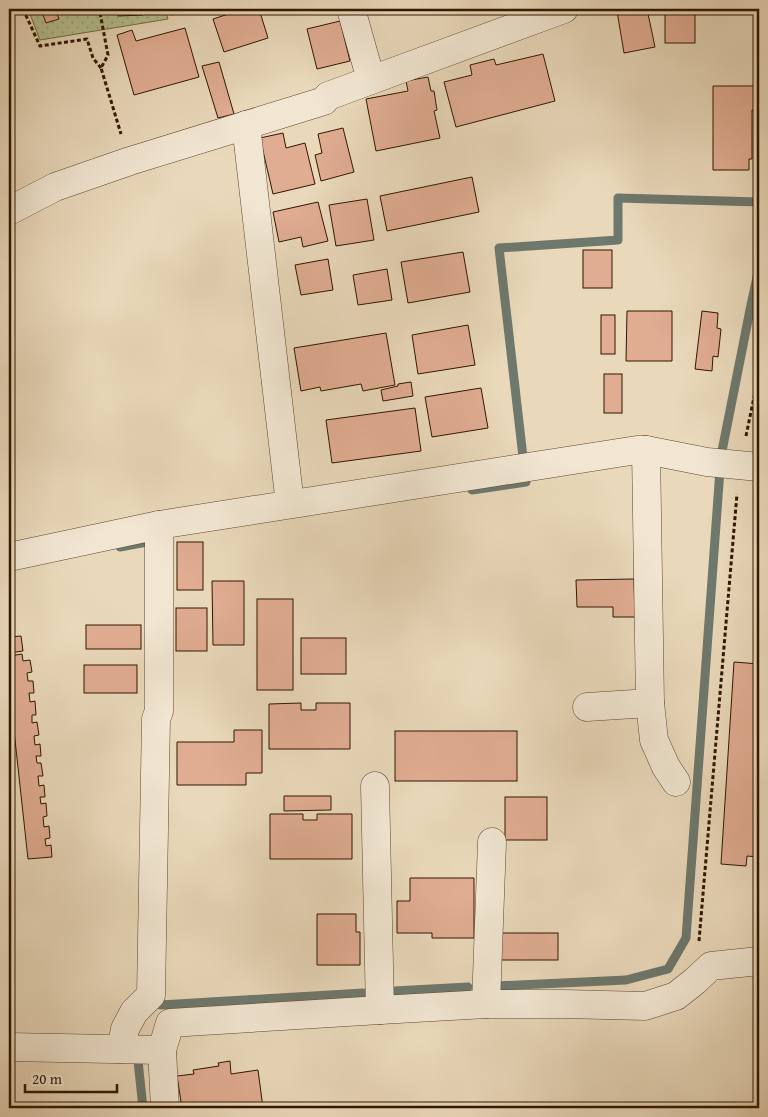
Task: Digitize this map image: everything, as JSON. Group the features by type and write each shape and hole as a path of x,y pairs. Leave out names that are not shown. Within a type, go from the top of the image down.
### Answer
{"street":[{"path":"351,9 371,80"},
{"path":"9,211 55,187 130,161 324,101 328,96 371,80 518,17 564,9"},
{"path":"246,124 290,504"},
{"path":"9,557 160,525 637,450 646,450 707,462 744,466"},
{"path":"646,450 650,703 654,740 666,767 676,782"},
{"path":"121,1049 126,1029 134,1012 151,995 156,719 159,711 160,525"},
{"path":"588,707 650,703"},
{"path":"374,786 380,1010"},
{"path":"486,1004 492,842"},
{"path":"166,1108 162,1050 170,1024 486,1004 645,1006 676,996 711,966 759,961"},
{"path":"9,1047 162,1050"}],"path":[{"path":"23,9 40,46 87,39 93,58 101,68 130,161"},
{"path":"100,13 108,55 101,68"},
{"path":"695,981 744,466 759,373"}],"green space":[{"path":"28,9 165,9 168,19 40,40"}],"building":[{"path":"41,9 55,9 59,19 46,23"},
{"path":"117,9 143,9 143,15 118,16"},
{"path":"169,9 193,9 171,15"},
{"path":"244,9 259,9 268,38 224,52 213,19"},
{"path":"647,9 655,47 624,53 617,11"},
{"path":"665,9 695,9 695,43 665,43"},
{"path":"340,21 350,61 317,69 307,29"},
{"path":"185,28 199,77 134,95 117,35 132,30 136,41"},
{"path":"543,54 555,101 456,127 444,82 472,75 470,65 494,59 496,65"},
{"path":"219,62 234,114 218,118 202,66"},
{"path":"428,77 431,91 434,91 437,110 434,111 440,138 376,151 366,99 408,91 406,81"},
{"path":"713,86 759,86 759,110 752,110 752,159 749,159 749,170 713,170"},
{"path":"343,128 354,172 321,181 315,155 322,153 318,134"},
{"path":"283,133 286,148 305,143 315,184 273,194 260,138"},
{"path":"472,177 479,212 387,231 380,196"},
{"path":"367,199 374,240 336,246 329,205"},
{"path":"318,202 328,241 303,247 301,237 279,242 273,212"},
{"path":"583,250 612,250 612,288 583,288"},
{"path":"463,252 470,292 408,303 401,262"},
{"path":"328,259 333,290 301,295 295,265"},
{"path":"387,269 392,300 358,305 353,275"},
{"path":"627,311 672,311 672,361 626,361"},
{"path":"702,311 718,313 717,328 721,329 718,357 713,356 712,371 695,369"},
{"path":"601,315 615,315 615,354 601,354"},
{"path":"468,325 475,365 418,374 412,335"},
{"path":"386,333 395,385 363,391 361,384 321,391 320,387 301,391 294,348"},
{"path":"604,374 622,374 622,413 604,413"},
{"path":"411,382 413,396 383,401 381,390"},
{"path":"481,388 488,428 432,437 425,397"},
{"path":"415,408 421,451 332,463 326,420"},
{"path":"177,542 203,542 203,590 177,590"},
{"path":"634,579 635,617 613,617 613,607 577,607 576,580"},
{"path":"212,581 244,581 244,645 213,645"},
{"path":"257,599 293,599 293,690 257,690"},
{"path":"176,608 207,608 207,651 176,651"},
{"path":"86,625 141,625 141,649 86,649"},
{"path":"21,636 23,651 9,653 9,637"},
{"path":"301,638 346,638 346,674 301,674"},
{"path":"22,654 23,661 30,660 32,672 27,673 28,681 33,681 34,693 29,693 30,702 35,701 36,715 32,715 32,723 37,722 39,735 34,736 35,745 40,744 41,756 36,756 37,763 41,763 43,776 38,776 39,786 44,785 45,797 40,797 41,804 46,803 47,816 43,817 44,827 49,826 50,838 45,839 46,846 51,845 52,857 28,859 9,685 9,656"},
{"path":"734,662 759,664 759,857 747,856 746,866 721,864"},
{"path":"84,665 137,665 137,693 84,693"},
{"path":"301,703 301,710 316,710 316,703 350,703 350,749 269,749 269,704"},
{"path":"234,730 262,730 262,773 246,773 246,785 177,785 177,742 234,742"},
{"path":"395,731 517,731 517,781 395,781"},
{"path":"284,796 331,796 331,810 284,811"},
{"path":"505,797 547,797 547,840 505,840"},
{"path":"270,814 303,814 303,820 317,820 317,814 352,814 352,859 270,859"},
{"path":"410,878 474,878 474,938 432,938 432,933 397,933 397,901 410,901"},
{"path":"317,914 356,914 356,932 360,932 360,965 317,965"},
{"path":"501,933 558,933 558,960 501,960"},
{"path":"230,1061 231,1074 258,1070 263,1108 182,1108 177,1076 194,1074 193,1070 219,1066 218,1063"}],"waterway":[{"path":"523,457 499,248 618,240 618,198 759,202"},
{"path":"496,986 626,980 668,969 686,938 721,456 759,268"},
{"path":"472,490 526,482 525,477"},
{"path":"120,547 147,542"},
{"path":"394,991 468,987"},
{"path":"160,1005 363,993"},
{"path":"138,1061 143,1108"}]}
